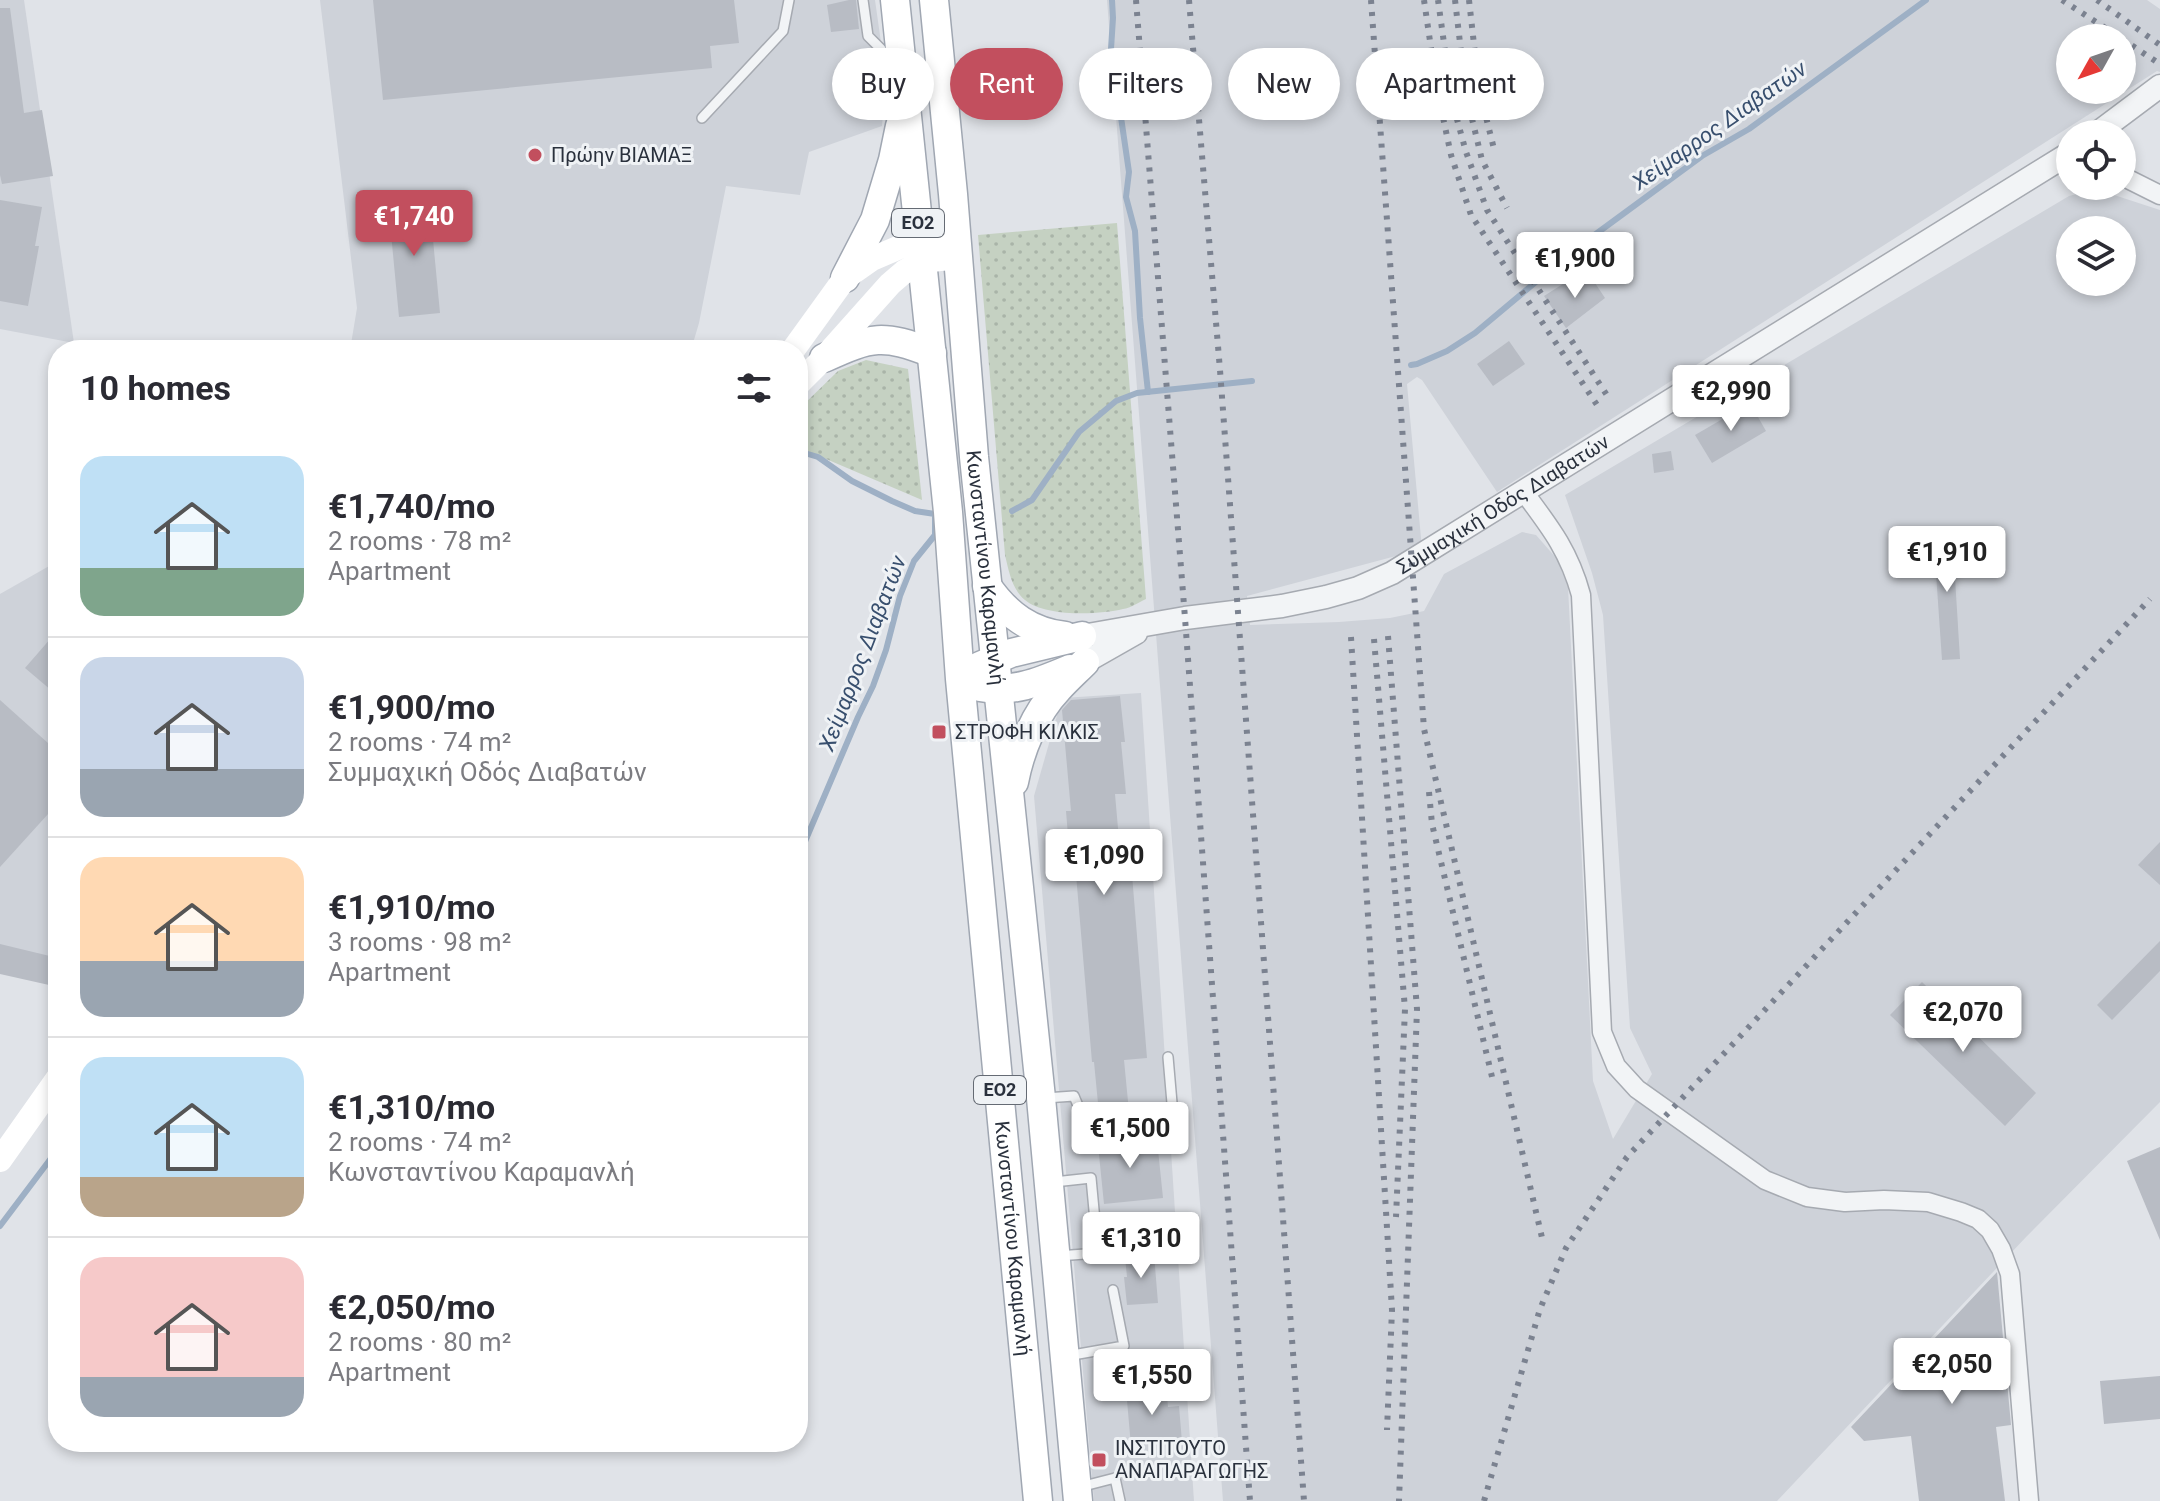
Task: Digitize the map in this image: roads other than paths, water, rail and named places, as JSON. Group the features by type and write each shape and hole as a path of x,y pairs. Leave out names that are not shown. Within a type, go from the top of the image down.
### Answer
{"main road":[{"name":"ΕΟ2","path":"895,0 900,48"},
{"name":"ΕΟ2","path":"934,0 958,248"},
{"path":"800,340 845,278 870,230 880,207 900,120"},
{"name":"ΕΟ2","path":"908,120 932,353"},
{"path":"845,278 883,253 958,248"},
{"name":"Κωνσταντίνου Καραμανλή","path":"958,248 974,457 1041,1098 1077,1495"},
{"path":"808,374 922,252"},
{"path":"824,358 860,342 878,339 903,342 932,353"},
{"name":"Κωνσταντίνου Καραμανλή","path":"932,353 1038,1501"},
{"path":"987,586 998,602 1027,625 1084,649"},
{"path":"960,679 994,659 1033,647 1084,649"},
{"path":"960,679 979,687 998,690 1034,684 1084,649"},
{"path":"1010,802 1020,758 1038,716 1084,649"},
{"path":"0,1160 48,1092"}],"street":[{"path":"2115,120 2160,86"},
{"name":"Συμμαχική Οδός Διαβατών","path":"1084,649 1151,624 1326,597 1358,588 1411,563 2056,162"},
{"path":"2136,183 2160,195"},
{"path":"1523,491 1557,536 1574,568 1581,595 1602,1032 1616,1066 1637,1089 1765,1180 1807,1197 1928,1202 1978,1219 1990,1230 2010,1274 2029,1501"}],"lane":[{"path":"702,118 783,31 789,0"},
{"path":"863,0 868,36 880,48"},
{"path":"1041,1098 1074,1096 1089,1132 1174,1126 1168,1057"},
{"path":"1049,1182 1091,1178 1098,1253 1055,1256"},
{"path":"1064,1357 1124,1346 1113,1290"},
{"path":"1077,1495 1115,1478 1120,1501"}],"waterway":[{"path":"1112,0 1111,49 1129,172 1126,197 1135,231 1148,392"},
{"name":"Χείμαρρος Διαβατών","path":"1411,365 1447,351 1475,333 1574,250 1702,156 1749,129 1926,0"},
{"name":"Χείμαρρος Διαβατών","path":"1012,511 1032,500 1079,432 1116,401 1137,393 1252,381"},
{"name":"Χείμαρρος Διαβατών","path":"808,454 892,501 915,511 935,514 935,535 914,561 873,686 808,834"},
{"name":"Χείμαρρος Διαβατών","path":"0,1226 48,1162"}],"railway":[{"path":"1136,0 1250,1501"},
{"path":"1189,0 1220,370 1304,1501"},
{"path":"1371,0 1424,729 1543,1242"},
{"path":"1424,0 1437,89 1451,155 1471,215 1599,408"},
{"path":"1438,0 1452,101 1487,210 1610,400"},
{"path":"1455,0 1466,94 1482,160 1507,208"},
{"path":"1469,0 1479,89 1494,149"},
{"path":"2062,0 2099,24"},
{"path":"2097,0 2160,45"},
{"path":"2136,48 2160,64"},
{"path":"1484,1501 1540,1309 1566,1248 1627,1157 2150,599"},
{"path":"1388,636 1417,1009 1399,1501"},
{"path":"1351,637 1392,1310 1387,1430"},
{"path":"1374,639 1405,1009 1396,1217"},
{"path":"1429,792 1432,824 1493,1081"}],"place":[{"name":"Πρώην ΒΙΑΜΑΞ","path":"535,155"},
{"name":"ΣΤΡΟΦΗ ΚΙΛΚΙΣ","path":"939,732"},
{"name":"ΙΝΣΤΙΤΟΥΤΟ ΑΝΑΠΑΡΑΓΩΓΗΣ","path":"1099,1460"}]}
